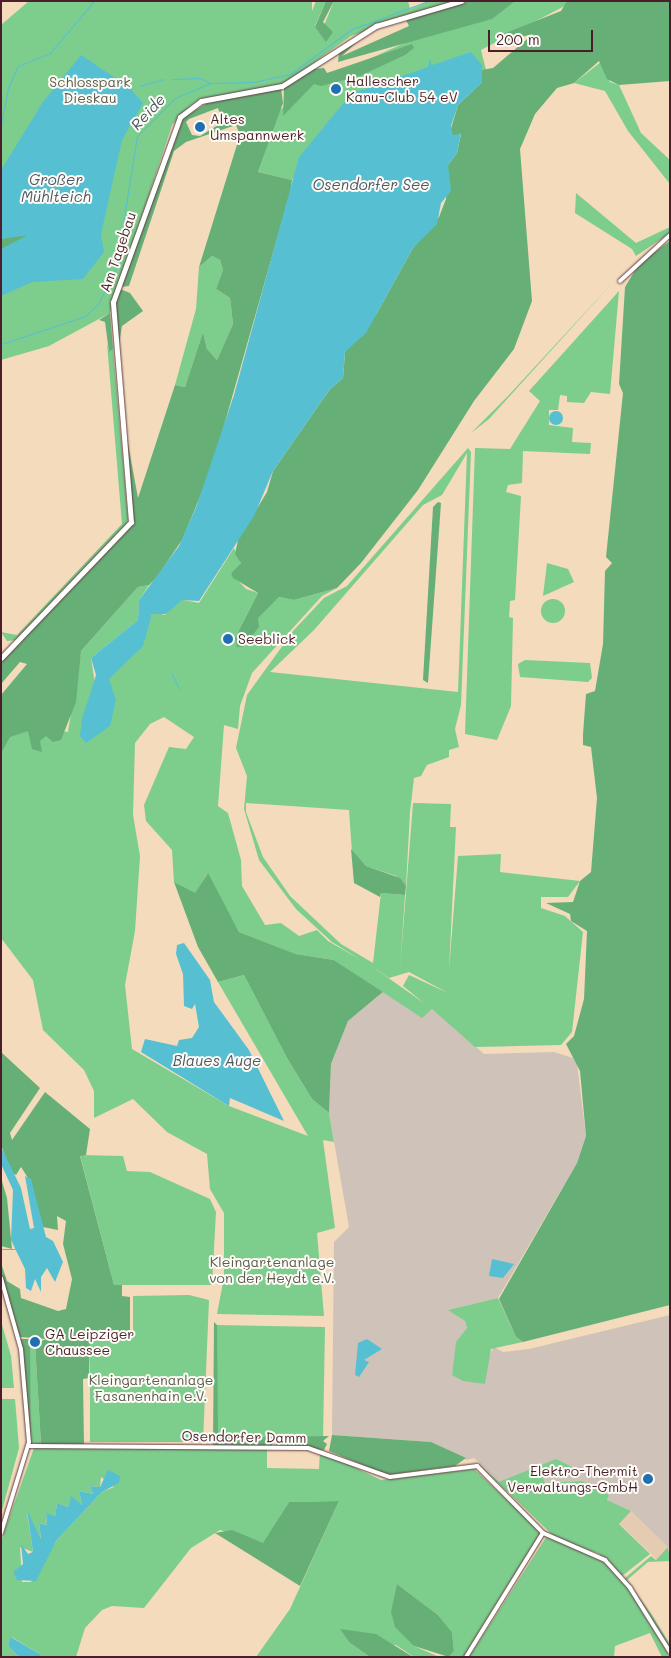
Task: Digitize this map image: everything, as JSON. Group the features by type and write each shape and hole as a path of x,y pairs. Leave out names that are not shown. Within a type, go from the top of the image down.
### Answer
{"street":[{"name":"Am Tagebau","path":"1,658 131,522 113,302 180,117 200,101 282,86 376,26 461,1"},
{"path":"620,281 670,235"},
{"path":"1,1278 21,1349 29,1446 1,1533"},
{"name":"Osendorfer Damm","path":"29,1446 302,1448 326,1452 390,1477 477,1466 543,1533"},
{"path":"466,1657 543,1533 605,1560 630,1588 670,1652"}],"shaded area":[{"path":"386,990 422,1017 432,1008 484,1054 554,1052 573,1058 577,1064 586,1136 577,1163 498,1298 449,1310 465,1321 467,1328 457,1342 452,1375 485,1384 487,1359 494,1347 503,1352 529,1349 670,1315 670,1549 631,1511 607,1500 609,1495 582,1481 545,1483 542,1474 570,1467 499,1482 474,1458 467,1460 431,1442 332,1435 334,1242 349,1227 329,1113 331,1064 348,1021"},
{"path":"631,1511 668,1547 657,1559 619,1523"}],"green space":[{"name":"Schlosspark Dieskau","path":"29,1 312,1 312,11 316,1 326,1 315,26 321,33 334,1 408,1 410,9 430,1 456,1 351,36 282,85 200,99 190,106 172,125 110,313 49,346 1,360 1,25"},
{"path":"326,1 334,1 323,22 333,32 326,42 315,27"},
{"path":"466,1 515,1 492,19 338,62 339,52 361,38 342,56 409,26 406,20 385,25"},
{"name":"Hallescher Kanu-Club 54 eV","path":"498,1 574,1 481,50 486,70 436,66 331,119 292,180 258,172 280,110 309,86"},
{"path":"567,1 670,1 670,81 619,85 607,79 599,61 574,83 557,88 535,114 520,149 532,301 514,349 474,401 418,490 361,563 337,588 294,600 279,597 258,618 259,627 243,647 237,647 235,638 258,593 233,578 231,573 241,563 235,554 238,540 267,492 273,471 330,389 343,378 345,352 377,313 413,248 439,217 446,199 448,165 457,153 461,134 453,136 450,132 458,105 482,82 481,70 493,68 533,34 506,41 500,39 503,34 561,11"},
{"path":"412,44 414,48 405,55 360,76 321,86 314,84 283,116 284,88 313,69 324,68 327,73"},
{"path":"601,62 610,82 619,85 641,133 670,160 670,184 628,131 605,91 574,83"},
{"path":"281,88 283,103 258,172 292,180 290,193 212,468 182,540 157,577 149,585 138,587 81,651 76,702 61,740 53,742 46,736 40,741 42,752 32,749 28,731 10,737 1,753 1,695 27,664 20,662 1,684 1,660 131,525 124,422 138,498 175,385 185,387 203,332 207,349 217,360 233,324 230,298 216,289 223,270 220,260 212,256 199,267 240,135 236,125 186,142 174,151 129,286 120,287 181,119 214,99","holes":["218,108 223,122 200,136 192,135 186,122 189,119"]},
{"path":"576,193 636,243 670,227 670,233 636,256 632,249 575,213"},
{"path":"27,233 24,241 1,249 1,239"},
{"path":"670,241 670,1305 523,1342 516,1337 499,1299 577,1163 586,1136 580,1071 566,1044 574,1036 584,999 587,931 571,921 570,914 546,903 573,902 580,881 591,872 597,798 591,747 583,745 583,734 586,694 595,691 603,644 605,571 612,563 606,557 623,393 619,384 625,287 639,264"},
{"path":"212,256 220,260 223,270 216,289 230,298 233,324 217,360 207,349 203,332 185,387 175,385 196,309 199,267"},
{"path":"615,280 489,419 471,433 507,397"},
{"path":"120,289 130,293 143,311 122,326 119,344 114,305"},
{"path":"619,291 610,394 591,392 584,403 567,402 567,396 560,395 558,410 549,410 549,425 573,428 572,442 591,443 590,454 523,451 522,483 508,485 506,492 521,496 515,600 510,601 509,617 513,618 511,706 497,740 465,734 475,448 510,449 540,401 529,391"},
{"path":"110,313 113,349 109,352 105,322 99,320"},
{"path":"107,343 109,351 113,349 128,519 126,525 17,640 7,641 1,632 17,635 122,524"},
{"name":"Kleingartenanlage von der Heydt e.V.","path":"468,448 471,452 461,705 455,729 459,747 449,750 449,757 427,765 421,776 414,778 406,886 396,876 366,866 352,852 349,810 246,803 246,812 263,857 290,896 341,944 373,963 381,893 405,895 400,969 413,803 451,804 450,827 456,827 449,970 458,856 501,854 500,872 580,881 568,897 541,897 541,908 565,916 583,932 572,1032 561,1045 475,1047 432,1009 422,1018 334,960 296,954 239,932 207,874 195,894 174,882 172,850 146,821 144,805 169,747 186,749 194,737 164,717 150,724 135,743 133,815 140,856 135,931 125,985 132,1049 229,1106 308,1136 218,982 244,975 287,1058 312,1099 329,1113 334,1142 323,1140 335,1228 317,1233 324,1316 217,1314 224,1277 224,1213 210,1189 207,1154 167,1132 133,1099 94,1118 94,1091 84,1070 43,1030 33,980 1,938 1,723 68,732 81,651 138,587 149,585 139,600 138,620 91,658 95,684 81,728 114,705 107,676 137,650 153,612 165,615 179,599 199,603 234,548 241,563 231,573 246,589 258,593 235,638 279,597 294,600 337,588 322,596 252,673 240,706 238,729 224,725 218,806 228,813 241,860 242,886 265,925 281,923 299,936 317,930 328,941 361,960 332,942 296,909 259,860 244,809 247,776 236,748 247,695 294,630 324,598 347,586","holes":["467,453 458,692 270,672 314,630 423,505 442,495","367,963 389,978 409,972 448,993 409,975 403,986 424,1003"]},
{"path":"438,502 441,503 428,683 423,680 433,507"},
{"path":"547,563 568,569 574,582 543,596"},
{"path":"553,599 558,600 564,606 564,616 558,622 553,623 548,622 542,616 541,611 542,606 548,600"},
{"path":"525,660 590,663 592,678 588,682 520,677 518,664"},
{"path":"351,849 366,866 400,878 406,886 405,895 381,893 380,897 354,883"},
{"path":"208,873 239,932 296,954 334,960 383,992 348,1021 331,1064 329,1113 312,1099 287,1058 244,975 218,982 198,947 174,882 195,893"},
{"path":"1,1052 40,1088 10,1133 12,1140 45,1092 90,1129 86,1155 80,1156 114,1285 122,1285 122,1296 130,1297 130,1338 90,1337 89,1378 83,1379 84,1445 41,1444 35,1344 46,1339 20,1337 1,1275 1,1263 7,1281 20,1289 21,1298 58,1311 66,1309 72,1279 63,1244 66,1221 57,1216 58,1230 43,1227 30,1181 21,1167 16,1175 11,1172 1,1145"},
{"path":"80,1155 123,1156 127,1171 150,1172 210,1199 216,1212 212,1285 114,1285"},
{"path":"1,1178 7,1198 12,1249 1,1246"},
{"name":"Kleingartenanlage Fasanenhain e.V.","path":"189,1295 209,1300 203,1442 90,1442 90,1336 133,1338 133,1296"},
{"path":"498,1298 516,1337 523,1342 491,1349 485,1384 463,1381 452,1375 456,1342 467,1328 465,1321 448,1310"},
{"path":"1,1321 11,1356 14,1388 1,1388"},
{"path":"214,1322 217,1325 218,1436 273,1437 272,1447 213,1445"},
{"path":"217,1325 325,1327 323,1438 215,1436"},
{"path":"20,1339 29,1339 30,1344 31,1443"},
{"path":"29,1339 41,1339 35,1344 41,1444 31,1443"},
{"path":"1,1399 15,1399 19,1448 1,1514"},
{"path":"332,1435 431,1442 466,1458 455,1466 387,1475 329,1451"},
{"path":"329,1436 323,1441 327,1444 324,1450 276,1446 276,1437"},
{"path":"34,1448 267,1448 267,1468 319,1469 320,1451 381,1480 474,1469 542,1533 465,1657 449,1657 454,1651 452,1632 438,1615 397,1584 414,1646 439,1657 414,1657 396,1645 350,1643 370,1657 256,1657 290,1609 339,1501 289,1502 263,1544 220,1530 191,1548 144,1608 112,1606 102,1610 85,1628 76,1657 43,1656 12,1637 8,1646 19,1657 1,1657 1,1541","holes":["101,1477 114,1487 102,1492 56,1541 31,1582 22,1582 20,1547 33,1552 27,1512 41,1539 39,1523 47,1525 46,1514 55,1516 57,1503 68,1507 71,1497 82,1505 79,1491 93,1494 90,1486 100,1487"]},
{"path":"472,1458 499,1482 556,1459 572,1467 542,1474 545,1483 582,1481 609,1495 607,1500 631,1511 619,1524 650,1554 622,1576 598,1553 559,1541"},
{"path":"339,1501 300,1586 215,1533 232,1530 263,1543 289,1502"},
{"path":"547,1536 600,1558 625,1583 670,1657 662,1657 650,1633 615,1646 614,1657 469,1657"},
{"path":"668,1547 670,1561 648,1562 627,1580 652,1615 669,1643 670,1648 624,1579 651,1556 656,1560"},
{"path":"397,1584 438,1615 452,1632 454,1651 449,1657 414,1646 395,1627 391,1612"},
{"path":"340,1629 376,1634 413,1657 370,1657 350,1643"}],"water":[{"name":"Osendorfer See","path":"471,52 482,65 482,82 458,105 451,126 453,136 461,133 457,153 448,165 451,191 441,203 437,224 413,248 366,333 345,352 343,378 330,389 273,471 254,516 199,601 182,600 166,614 152,614 143,646 109,679 116,700 110,726 86,743 80,736 82,719 96,675 91,658 138,620 139,600 179,546 197,505 234,395 299,157 351,94 428,67 430,59 432,65"},
{"name":"Großer Mühlteich","path":"81,55 130,88 143,103 122,140 101,234 104,252 83,279 32,282 1,296 1,249 28,235 1,239 1,170 43,102"},
{"path":"553,411 559,411 563,418 559,425 553,425 549,421 549,415"},
{"name":"Blaues Auge","path":"184,943 210,980 214,1002 249,1050 284,1121 230,1098 229,1106 141,1052 145,1039 177,1046 179,1040 192,1038 199,1027 195,1004 192,1009 184,1006 183,974 176,954 177,945"},
{"path":"2,1149 21,1188 30,1229 34,1228 25,1176 31,1179 46,1237 53,1241 63,1262 55,1282 47,1268 41,1277 41,1292 35,1279 31,1291 26,1288 25,1269 11,1240 13,1190 1,1164"},
{"path":"492,1259 514,1264 503,1278 489,1276"},
{"path":"367,1339 382,1349 364,1360 369,1362 359,1377 355,1375 358,1343"},
{"path":"108,1470 120,1476 119,1483 102,1492 56,1541 36,1581 17,1580 13,1572 23,1564 21,1544 28,1554 33,1552 27,1510 41,1539 39,1523 47,1525 46,1513 55,1516 57,1503 68,1507 71,1496 82,1505 79,1491 93,1494 90,1486 100,1487"},
{"path":"11,1637 45,1657 19,1657 8,1646"}],"waterway":[{"path":"1,124 8,88 18,66 50,53 94,1"},
{"name":"Reide","path":"1,344 85,316 98,304 116,268 137,136 175,98 211,83 253,82 290,74 352,29 428,1"},
{"path":"172,79 200,78 210,83"},
{"path":"140,86 163,79"},
{"path":"172,674 179,689"},
{"path":"1,1249 17,1249"}],"place":[{"name":"Hallescher Kanu-Club 54 eV","path":"336,89"},
{"name":"Altes Umspannwerk","path":"200,127"},
{"name":"Seeblick","path":"228,639"},
{"name":"GA Leipziger Chaussee","path":"35,1342"},
{"name":"Elektro-Thermit Verwaltungs-GmbH","path":"648,1479"}]}
